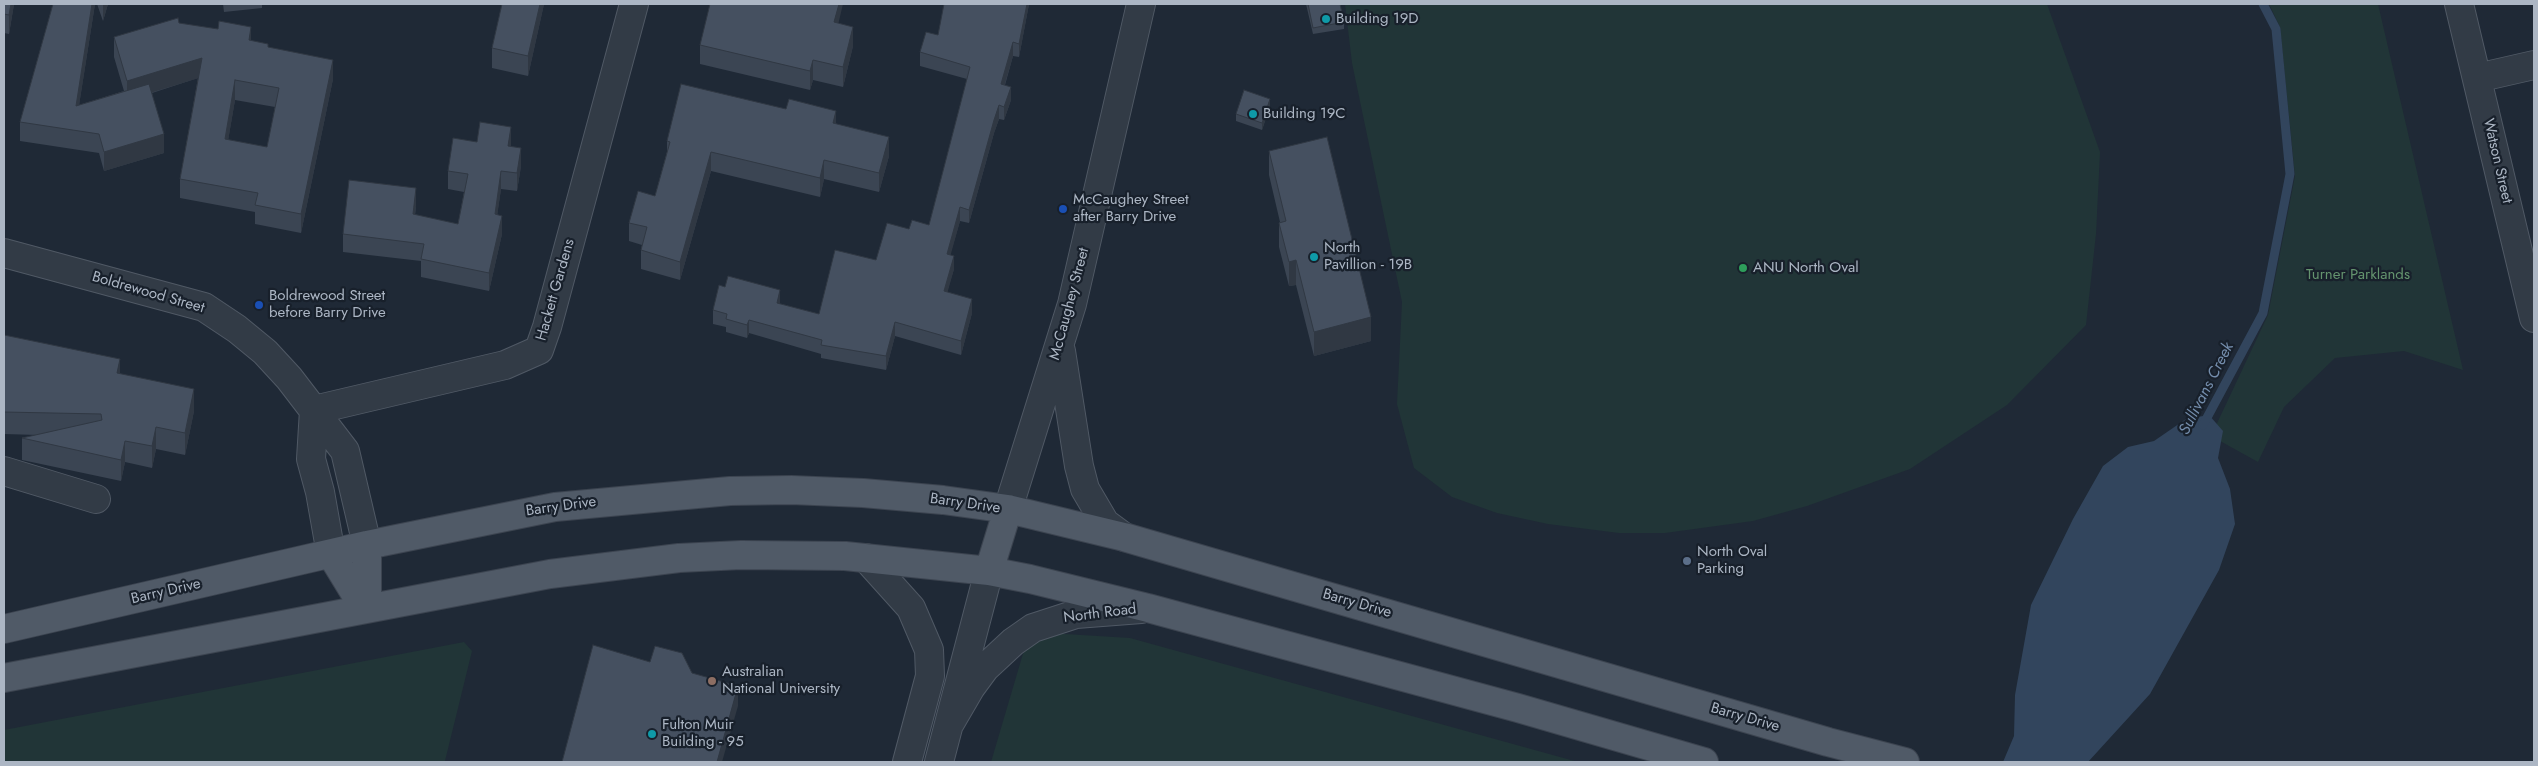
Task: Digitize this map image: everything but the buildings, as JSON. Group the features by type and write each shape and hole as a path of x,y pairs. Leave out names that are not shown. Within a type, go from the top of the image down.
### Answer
{"main road":[{"name":"Barry Drive","path":"4,629 331,554 366,544 555,507 730,491 791,490 873,494 936,499 1008,509 1124,537 1828,742 1905,762"},
{"name":"McCaughey Street","path":"989,572 1008,509"},
{"path":"365,608 366,544"},
{"path":"331,554 365,608"},
{"path":"4,678 550,574 678,558 741,555 866,558 989,572 1148,608 1518,708 1704,762"}],"street":[{"name":"Hackett Gardens","path":"314,410 505,365 538,350 550,318 634,4"},
{"name":"McCaughey Street","path":"1008,509 1060,344 1141,4"},
{"name":"Watson Street","path":"2459,4 2534,318"},
{"path":"2477,78 2534,65"},
{"name":"Boldrewood Street","path":"4,253 204,307 237,329 265,352 289,378 344,451 366,544"},
{"path":"1060,344 1079,466 1085,489 1105,524 1124,537"},
{"path":"314,410 310,459 320,492 331,554"},
{"path":"4,471 96,499"},
{"path":"866,558 910,608 929,650 930,676 906,762"},
{"name":"North Road","path":"939,762 989,572"},
{"name":"North Road","path":"950,723 971,687 985,668 1012,642 1033,628 1076,614 1148,608"}],"green space":[{"name":"ANU North Oval","path":"1345,4 2047,4 2100,152 2096,234 2086,325 2007,405 1910,469 1807,506 1753,521 1665,533 1619,533 1548,524 1497,513 1452,497 1414,468 1397,404 1402,302 1352,63"},
{"name":"Turner Parklands","path":"2269,4 2378,4 2463,370 2404,351 2335,358 2284,407 2258,462 2211,436 2268,315 2295,176 2280,27"},
{"path":"1049,633 1130,638 1578,762 991,762 1027,640"},
{"path":"464,642 472,651 445,761 448,762 4,762 4,730"}],"water":[{"path":"2209,415 2223,431 2218,458 2230,489 2235,524 2219,570 2150,694 2088,762 2003,762 2014,736 2015,695 2031,605 2073,519 2103,466 2128,447 2154,441 2186,419"}],"waterway":[{"name":"Sullivans Creek","path":"2203,425 2263,313 2290,174 2276,29 2263,4"}],"place":[{"name":"Building 19D","path":"1326,19"},
{"name":"Building 19C","path":"1253,114"},
{"name":"McCaughey Street after Barry Drive","path":"1063,209"},
{"name":"North Pavillion - 19B","path":"1314,257"},
{"name":"ANU North Oval","path":"1743,268"},
{"name":"Boldrewood Street before Barry Drive","path":"259,305"},
{"name":"North Oval Parking","path":"1687,561"},
{"name":"Australian National University","path":"712,681"},
{"name":"Fulton Muir Building - 95","path":"652,734"}]}
